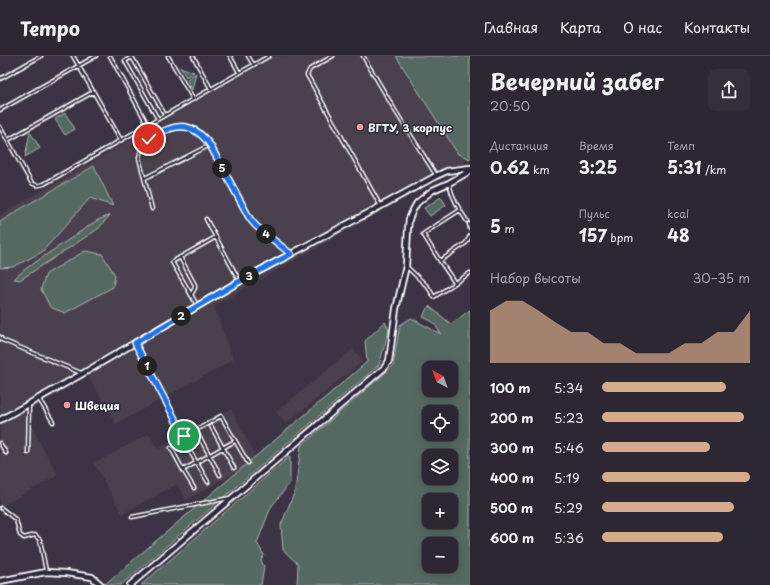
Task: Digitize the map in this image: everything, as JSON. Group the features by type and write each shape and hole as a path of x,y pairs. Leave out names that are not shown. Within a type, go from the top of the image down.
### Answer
{"street":[{"path":"0,420 82,374 240,281 436,176 447,171 470,168"},
{"path":"130,585 384,368 389,361 396,309 406,266 409,219 417,203 433,190 470,171"},
{"path":"4,585 0,581 46,572 92,577 101,585"}],"lane":[{"path":"0,79 41,56"},
{"path":"73,56 121,140"},
{"path":"0,110 96,56"},
{"path":"110,56 148,125"},
{"path":"158,119 125,61 132,56 165,115"},
{"path":"168,56 193,99"},
{"path":"193,56 211,89"},
{"path":"230,56 239,72"},
{"path":"248,56 253,64"},
{"path":"0,126 31,182 39,186 269,56"},
{"path":"333,56 310,69 307,75 381,206"},
{"path":"363,56 436,176"},
{"path":"8,140 93,92"},
{"path":"152,209 139,158 141,148 149,139 169,128 189,127 199,132 210,145 250,219 256,226 291,254"},
{"path":"144,178 210,145"},
{"path":"449,183 451,193 468,222 470,229"},
{"path":"455,283 423,234 460,210"},
{"path":"206,219 240,281"},
{"path":"440,261 466,243 470,236"},
{"path":"198,306 172,262 216,237"},
{"path":"180,257 195,285 191,295"},
{"path":"406,266 428,287 434,297 470,273"},
{"path":"0,337 2,340 82,374"},
{"path":"135,343 184,436 221,416 248,463"},
{"path":"39,398 53,422"},
{"path":"28,453 29,404"},
{"path":"211,426 234,468"},
{"path":"198,434 220,475"},
{"path":"184,441 208,482"},
{"path":"183,470 235,441"},
{"path":"0,443 6,453"},
{"path":"172,448 194,488"},
{"path":"132,517 233,498"},
{"path":"0,508 16,520 20,535 24,538 35,536 40,540 46,572"}],"shaded area":[{"path":"274,56 399,56 466,163 214,306 233,360 116,424 88,376 24,413 58,475 0,507 0,215"},
{"path":"353,349 363,361 286,424 276,412"},
{"path":"231,409 258,460 186,500 177,484 122,514 94,463 149,434 158,449"}],"green space":[{"path":"396,56 470,56 470,159 458,154"},
{"path":"180,67 194,72 186,77"},
{"path":"196,73 192,90 187,79"},
{"path":"65,113 75,129 65,135 55,119"},
{"path":"30,132 40,148 25,157"},
{"path":"94,166 113,206 90,198 42,252 13,267 0,268 0,222"},
{"path":"441,197 446,205 430,216 424,208"},
{"path":"110,215 98,229 20,280 14,279 24,270 96,221"},
{"path":"85,251 102,254 115,275 113,287 65,313 50,307 41,289 46,274"},
{"path":"429,306 451,324 470,310 470,585 297,585 298,564 283,550 281,525 295,491 301,446 393,366 400,325 411,318 441,334 433,322 423,317"},
{"path":"385,322 389,330 379,365 121,585 104,585 367,362 365,341"},
{"path":"290,456 290,483 271,507 257,543 264,555 261,560 264,567 261,585 141,585"}],"place":[{"name":"ВГТУ, 3 корпус","path":"360,127"},
{"name":"Швеция","path":"67,405"}],"route":[{"path":"149,139 169,128 189,127 199,132 210,145 250,219 256,226 291,254 240,281 135,343 184,436"}]}
